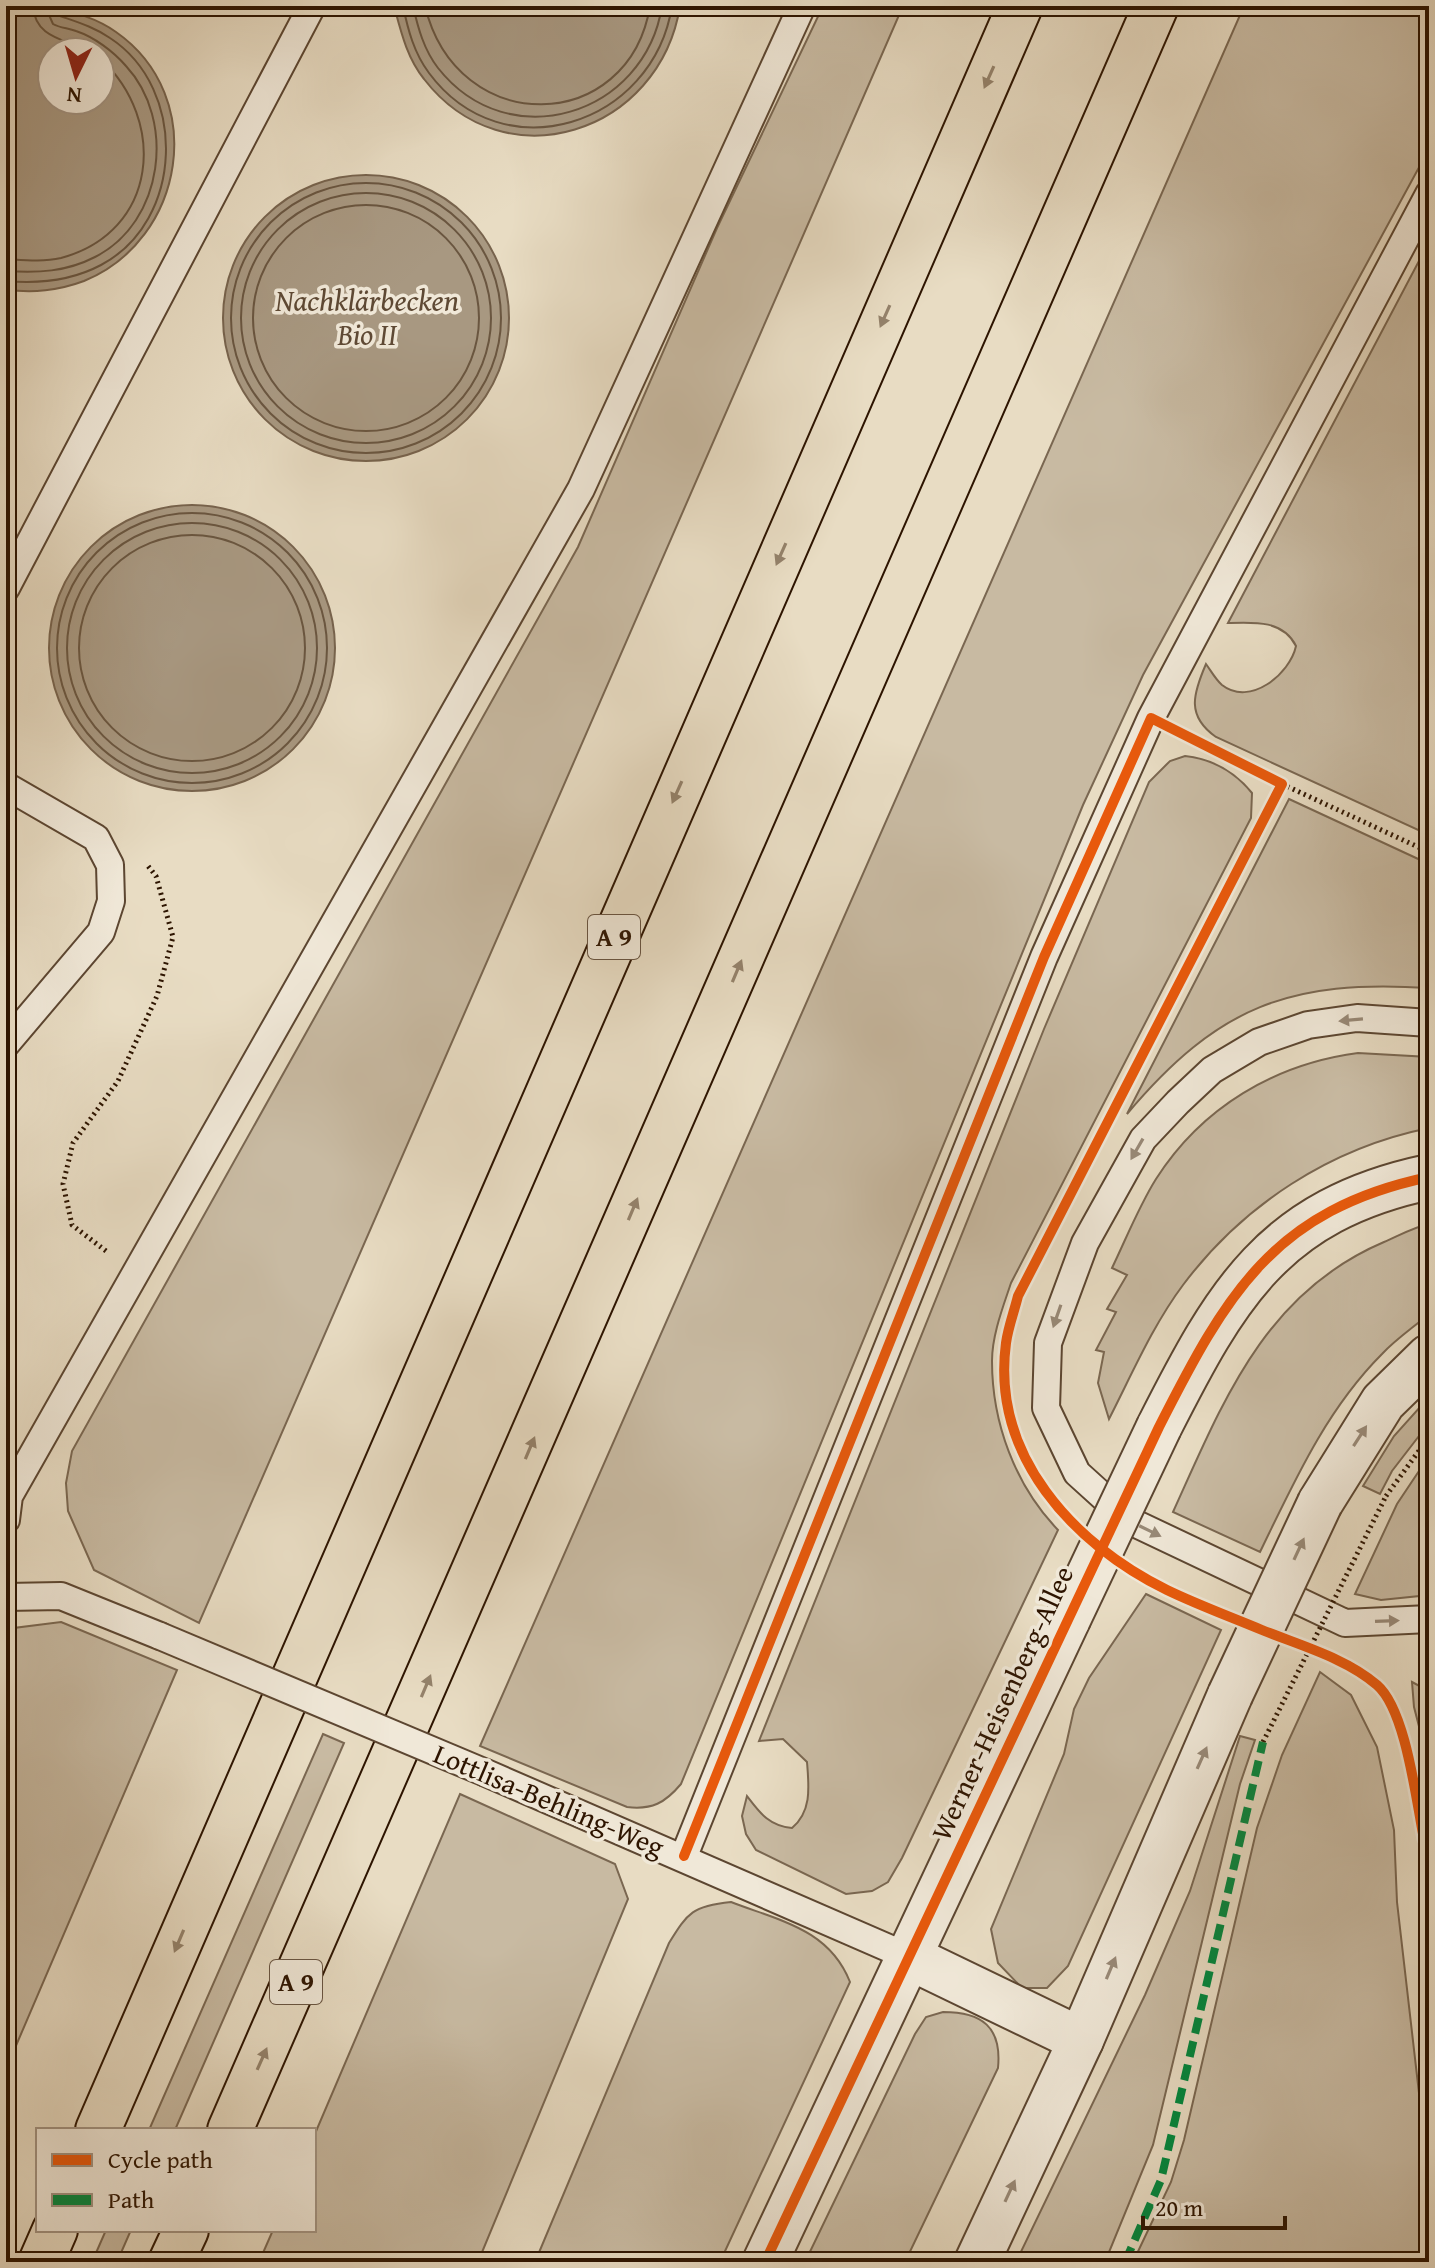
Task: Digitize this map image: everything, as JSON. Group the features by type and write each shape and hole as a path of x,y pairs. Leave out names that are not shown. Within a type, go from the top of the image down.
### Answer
{"highway":[{"name":"A 9","path":"99,2128 1020,6"},
{"name":"A 9","path":"231,2128 1156,6"},
{"path":"41,2262 54,2232"},
{"path":"171,2262 185,2232"}],"street":[{"name":"Werner-Heisenberg-Allee","path":"765,2262 1159,1427 1206,1334 1257,1266 1300,1230 1348,1201 1429,1177"},
{"path":"977,2262 1081,2040 1230,1695 1320,1503 1383,1402 1429,1357"},
{"name":"Lottlisa-Behling-Weg","path":"909,1957 1081,2040"}],"lane":[{"path":"6,588 312,6"},
{"path":"6,1520 9,1496 581,489 802,6"},
{"path":"684,1856 1044,957 1151,718 1429,194"},
{"path":"6,786 96,838 110,865 111,901 101,932 6,1044"},
{"path":"1429,1023 1357,1018 1308,1025 1259,1042 1212,1070 1178,1102 1143,1139 1085,1243 1048,1343 1046,1408 1077,1473 1130,1521 1345,1623 1429,1619"},
{"name":"Lottlisa-Behling-Weg","path":"7,1591 61,1596 160,1636 684,1856 909,1957"}],"path":[{"path":"1282,784 1429,852"},
{"path":"96,838 127,839 156,876 173,937 157,996 118,1081 73,1143 63,1184 72,1225 138,1270"},
{"path":"1263,1742 1386,1496 1429,1437"},
{"path":"1424,1839 1429,1849"}],"shaded area":[{"path":"823,6 903,6 199,1623 94,1570 68,1511 66,1483 72,1451 578,547 717,228"},
{"path":"1244,6 1429,6 1429,149 1143,675 1083,805 681,1784 657,1804 627,1807 480,1746"},
{"path":"1429,242 1429,835 1216,737 1200,721 1195,704 1206,664 1222,685 1233,691 1245,692 1267,684 1292,657 1296,646 1284,631 1267,624 1228,623"},
{"path":"1185,756 1214,763 1245,786 1252,793 1251,818 1011,1283 994,1341 992,1361 996,1407 1009,1452 1030,1493 1058,1530 902,1858 888,1882 872,1891 846,1894 756,1850 746,1834 742,1816 747,1796 771,1821 792,1828 803,1814 808,1798 807,1762 783,1739 759,1741 1044,1029 1149,782 1170,761"},
{"path":"1289,799 1429,864 1429,988 1380,986 1336,989 1296,995 1260,1007 1226,1024 1193,1047 1160,1077 1127,1114"},
{"path":"1358,1053 1429,1057 1429,1128 1392,1137 1323,1165 1261,1205 1233,1230 1207,1256 1172,1300 1109,1419 1098,1383 1104,1352 1096,1350 1116,1312 1107,1309 1127,1275 1112,1268 1156,1179 1195,1130 1243,1093 1298,1067"},
{"path":"1429,1224 1429,1314 1387,1349 1344,1399 1313,1448 1260,1552 1173,1512 1230,1392 1252,1355 1278,1321 1307,1290 1343,1264 1384,1242"},
{"path":"1429,1397 1429,1423 1392,1471 1380,1494 1363,1486 1394,1436"},
{"path":"1429,1456 1429,1595 1381,1600 1355,1594 1397,1504"},
{"path":"1146,1594 1221,1630 1068,1966 1047,1988 1022,1988 998,1963 991,1929 1064,1754 1074,1709 1089,1678"},
{"path":"61,1622 177,1670 6,2069 6,1629"},
{"path":"1320,1672 1351,1695 1377,1747 1394,1830 1397,1902 1429,2180 1418,2262 1133,2262 1171,2182 1184,2140 1257,1828 1282,1755"},
{"path":"1412,1682 1429,1691 1429,1765 1414,1707"},
{"path":"323,1734 344,1743 176,2128 150,2128"},
{"path":"1240,1736 1255,1740 1240,1784 1153,2145 1105,2262 1016,2262 1145,1995 1190,1891"},
{"path":"460,1794 615,1864 628,1899 478,2262 259,2262 272,2232 316,2232 316,2131"},
{"path":"731,1902 785,1922 816,1938 841,1964 850,1982 720,2262 535,2262 669,1943 693,1912"},
{"path":"943,2012 969,2015 987,2025 997,2042 998,2068 905,2262 805,2262 915,2034 926,2017"},
{"path":"105,2232 130,2232 117,2262 92,2262"}],"water":[{"path":"48,6 108,27 145,60 164,93 173,129 173,166 163,201 145,234 118,261 84,281 65,287 35,291 6,289 6,8"},
{"path":"394,6 680,6 667,50 643,86 612,113 575,130 535,136 495,130 457,111 418,71 405,44"},
{"name":"Nachklärbecken Bio II","path":"352,175 380,175 408,181 434,192 457,207 477,227 492,250 503,276 509,318 503,360 492,386 477,409 457,429 434,444 408,455 380,461 352,461 324,455 298,444 275,429 255,409 240,386 229,360 223,332 223,304 229,276 240,250 255,227 275,207 298,192 324,181"},
{"path":"192,505 220,508 247,516 283,537 303,557 329,606 335,648 332,676 324,703 303,739 283,759 234,785 192,791 164,788 137,780 101,759 81,739 55,690 49,648 52,620 60,593 81,557 101,537 150,511"}],"marked path":[{"path":"1125,2262 1161,2180 1263,1742"}],"cycle path":[{"path":"684,1856 1044,957 1151,718 1282,784 1018,1296 1006,1343 1005,1384 1012,1422 1026,1458 1046,1491 1071,1521 1100,1548 1132,1571 1167,1590 1337,1660 1377,1685 1387,1697 1403,1734 1424,1839 1429,1842"},
{"path":"765,2262 1159,1427 1208,1337 1261,1265 1293,1236 1330,1211 1375,1192 1429,1177"}]}
